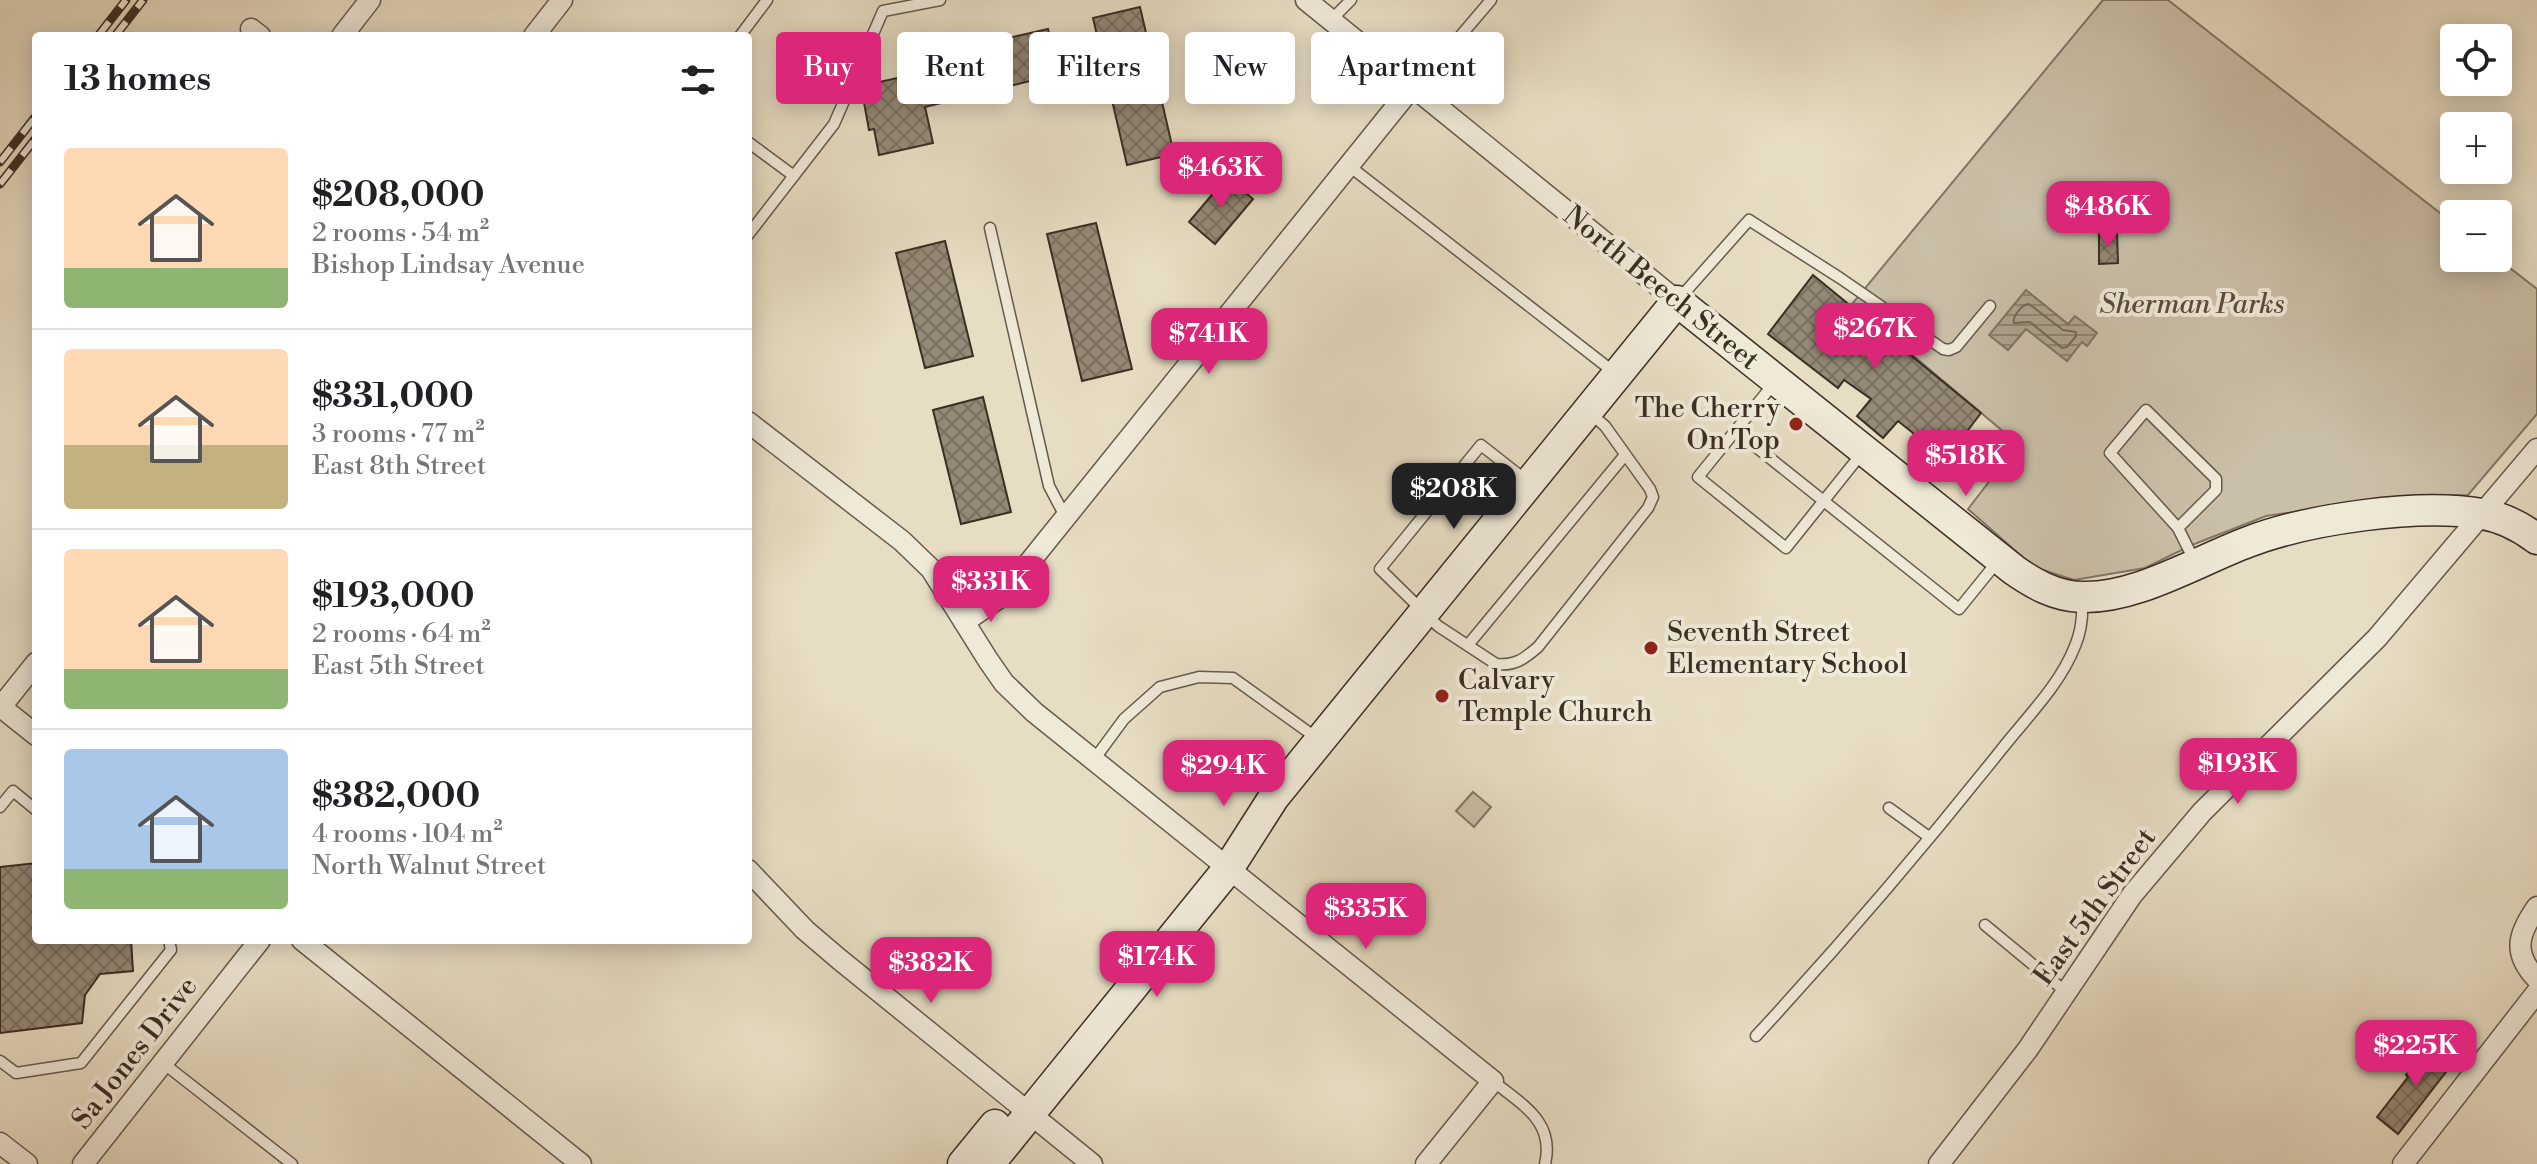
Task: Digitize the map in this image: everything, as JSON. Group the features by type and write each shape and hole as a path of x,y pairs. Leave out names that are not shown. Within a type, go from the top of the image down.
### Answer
{"street":[{"path":"345,32 370,0"},
{"path":"537,32 562,0"},
{"name":"North Beech Street","path":"1306,0 1346,32"},
{"path":"964,622 1003,595 1398,104"},
{"name":"North Beech Street","path":"1433,104 1999,559 2044,588 2082,597 2124,592 2250,541 2288,529 2343,518 2410,512 2483,514 2509,522 2537,539"},
{"path":"963,1164 1022,1107 1615,373 1677,301"},
{"path":"752,425 902,541 931,569 1004,683 1034,712 1493,1081 1426,1164"},
{"name":"East 5th Street","path":"1939,1164 2028,1049 2132,895 2202,812 2377,638 2537,449"},
{"path":"32,668 0,708 32,732"},
{"path":"752,874 805,930 839,959 1092,1164"},
{"path":"2537,907 2520,939 2519,954 2537,979"},
{"name":"Sa Jones Drive","path":"83,1164 257,944"},
{"path":"307,944 581,1164"},
{"path":"2403,1164 2537,992"},
{"path":"989,1164 1022,1107"},
{"path":"0,1143 27,1164"}],"lane":[{"path":"743,32 767,0"},
{"path":"895,0 906,8"},
{"path":"752,230 834,124 883,11 940,0"},
{"path":"1331,20 1351,0"},
{"path":"1464,32 1491,0"},
{"path":"752,145 794,176"},
{"path":"1348,165 1615,373"},
{"path":"1677,301 1749,220 1943,349 1956,347 1990,306"},
{"path":"990,228 1049,486 1066,518"},
{"path":"1776,381 1698,477 1786,548 1864,451"},
{"path":"1528,482 1481,445 1380,569 1438,626 1496,664 1521,662 1538,647 1648,508 1653,497 1605,426 1586,410"},
{"path":"2178,528 2216,490 2216,479 2146,410 2110,453 2178,528 2196,563"},
{"path":"1736,431 1959,609 1999,559"},
{"path":"1468,645 1625,455"},
{"path":"1452,481 1498,519"},
{"path":"1756,1036 1817,970 1929,837 2065,666 2076,645 2083,614 2082,597"},
{"path":"1093,761 1124,719 1160,687 1199,677 1233,678 1320,740"},
{"path":"0,807 13,791 32,807"},
{"path":"1889,808 1929,837"},
{"path":"1985,925 2066,992"},
{"path":"0,1061 16,1073 81,1063 171,950 170,944"},
{"path":"163,1063 292,1164"},
{"path":"1493,1081 1542,1124 1548,1140 1545,1164"}],"green space":[{"name":"Sherman Parks","path":"2103,0 2168,0 2440,213 2440,272 2512,270 2537,289 2537,414 2468,495 2406,496 2266,516 2192,545 2145,568 2074,580 2034,567 1968,509 2018,444 1852,304"},
{"path":"1473,792 1491,807 1474,827 1456,811"}],"water":[{"path":"2026,290 2068,324 2075,316 2097,333 2087,346 2082,342 2067,361 2026,329 2008,350 1989,335"}],"building":[{"path":"1140,7 1146,32 1096,32 1093,18"},
{"path":"1029,33 1029,81 1013,85 1013,37"},
{"path":"897,78 897,104 937,104 925,107 933,143 879,155 874,129 869,130 864,104 881,104 881,82"},
{"path":"1113,104 1162,104 1174,154 1127,165"},
{"path":"1227,177 1253,199 1215,244 1189,222"},
{"path":"1096,223 1132,369 1082,381 1047,234"},
{"path":"2117,233 2118,263 2099,264 2099,234"},
{"path":"945,241 973,356 925,368 896,253"},
{"path":"1813,275 1981,413 1962,438 1967,442 1963,450 1971,457 1962,472 1898,421 1883,438 1857,416 1871,399 1844,380 1838,388 1768,334"},
{"path":"983,397 1011,512 961,524 933,410"},
{"path":"32,863 32,944 131,944 133,971 100,974 85,995 82,1023 0,1033 0,867"},
{"path":"2436,1043 2456,1059 2398,1134 2377,1117 2416,1062 2419,1065"}],"railway":[{"path":"101,32 126,0"},
{"path":"118,32 143,0"},
{"path":"0,162 32,121"},
{"path":"0,184 32,143"}],"place":[{"name":"The Cherry On Top","path":"1796,424"},
{"name":"Seventh Street Elementary School","path":"1651,648"},
{"name":"Calvary Temple Church","path":"1442,696"}]}
